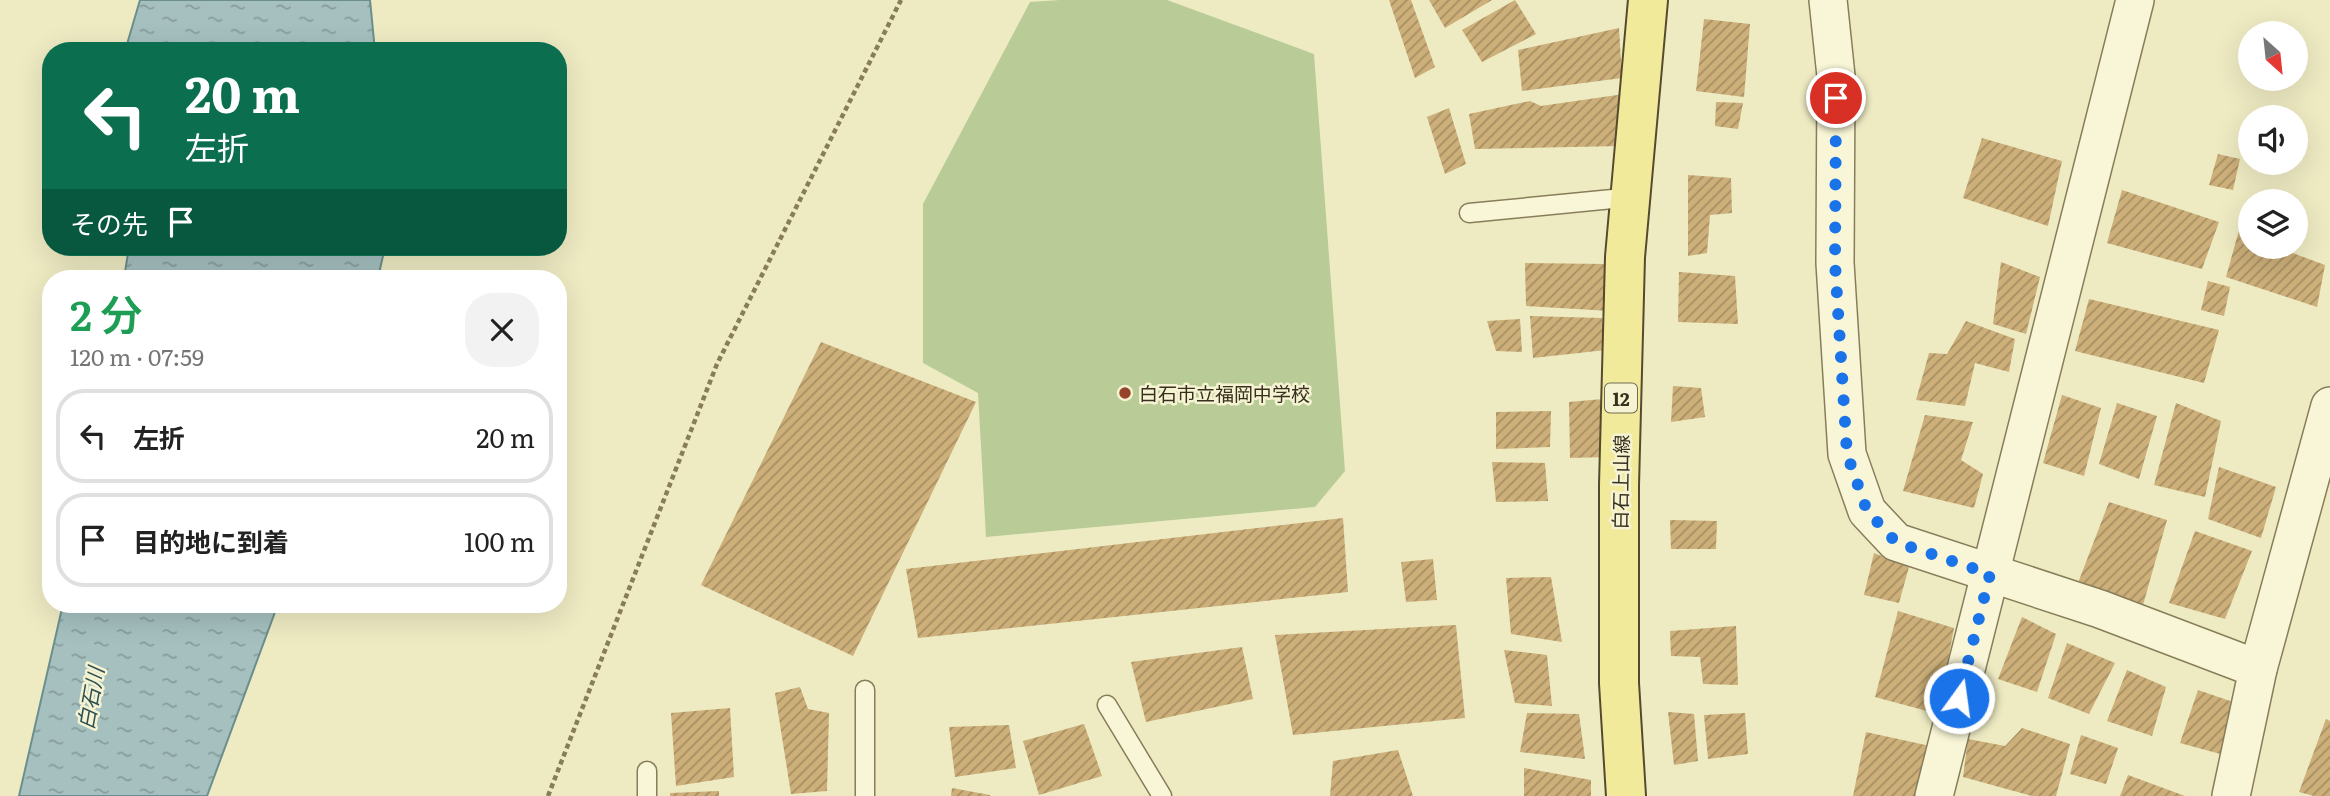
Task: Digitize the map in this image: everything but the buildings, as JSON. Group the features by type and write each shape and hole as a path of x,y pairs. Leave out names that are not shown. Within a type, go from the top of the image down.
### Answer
{"main road":[{"name":"白石上山線","path":"1626,796 1619,683 1619,485 1625,257 1633,197 1648,0"}],"street":[{"path":"1828,0 1836,76 1835,263 1847,454 1867,511 1896,542 2100,610 2258,669"},
{"path":"1934,796 2135,0"},
{"path":"2231,796 2258,669 2330,406"}],"lane":[{"path":"1469,213 1633,197"},
{"path":"865,690 865,796"},
{"path":"1107,705 1162,796"},
{"path":"647,796 648,771"}],"path":[{"path":"548,796 717,364 901,0"}],"green space":[{"path":"1167,0 1314,54 1345,471 1315,507 986,537 978,393 923,363 923,204 1030,2"}],"water":[{"path":"140,0 370,0 374,42 128,42"},
{"path":"128,256 383,256 380,270 125,270"},
{"name":"白石川","path":"61,613 275,613 207,796 19,796"}],"place":[{"name":"白石市立福岡中学校","path":"1125,393"}],"route":[{"path":"1836,98 1835,263 1847,454 1867,511 1896,542 1990,574 1959,698"}]}
